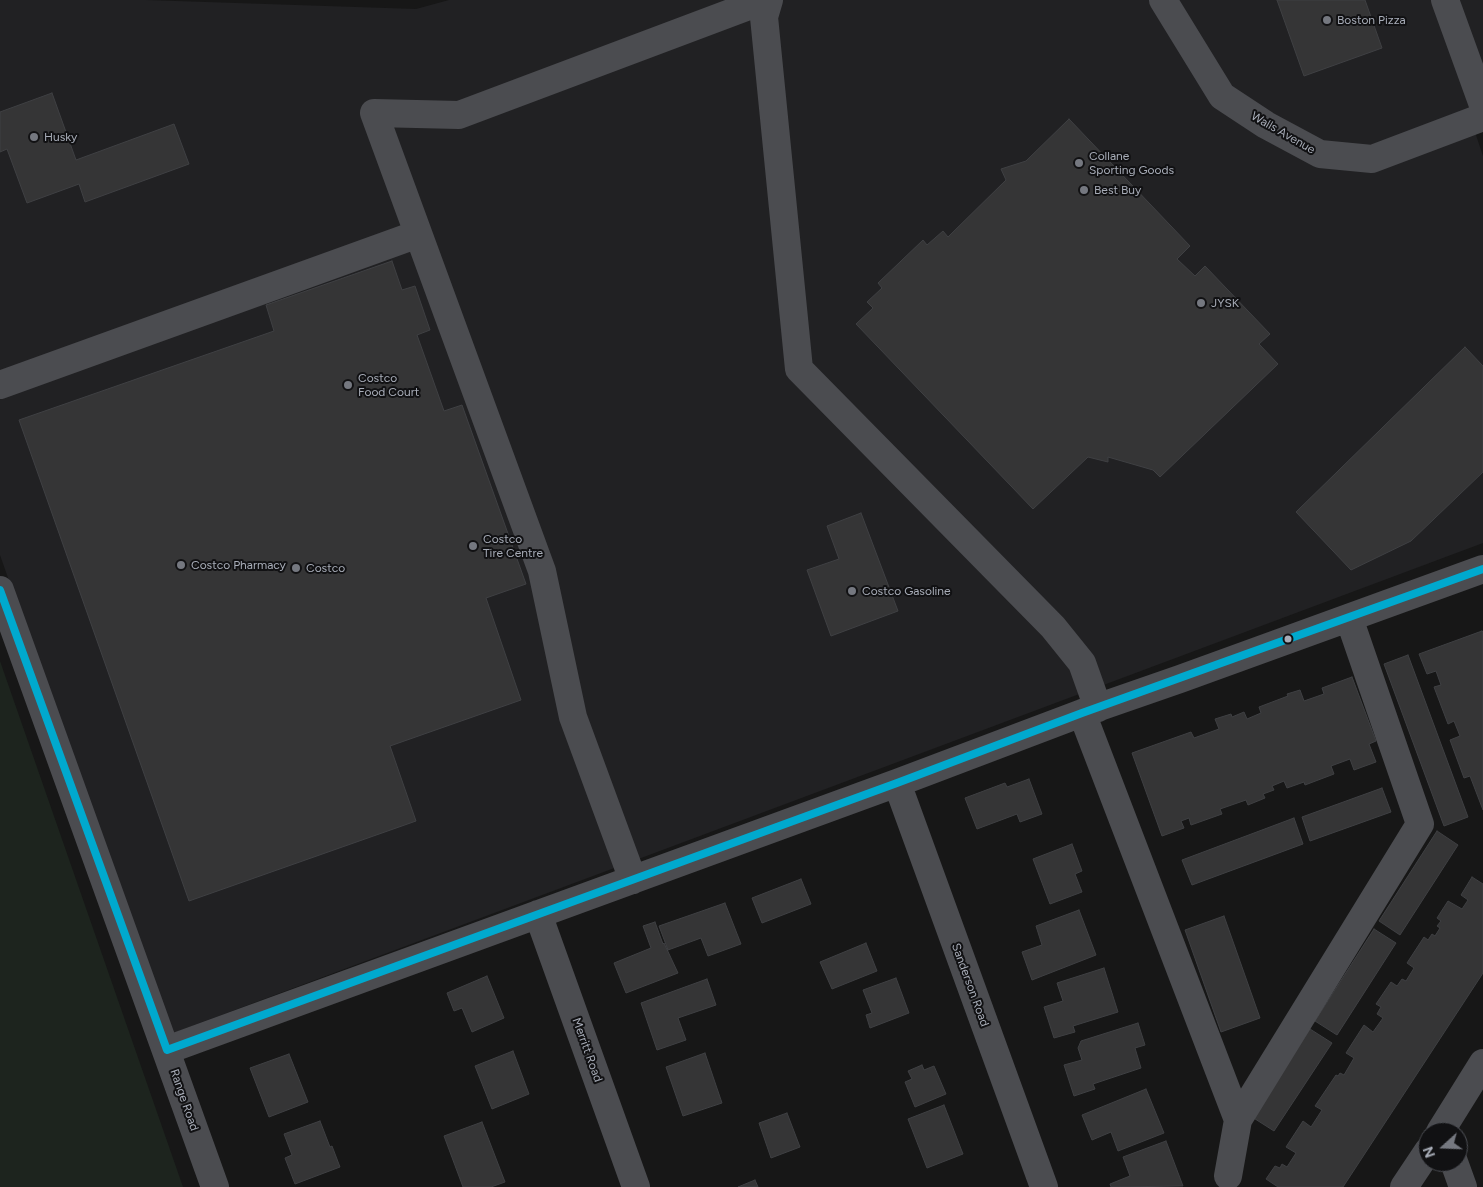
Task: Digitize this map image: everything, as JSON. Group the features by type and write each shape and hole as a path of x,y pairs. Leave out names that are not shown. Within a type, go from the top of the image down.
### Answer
{"street":[{"path":"633,880 574,717 542,571 374,113 459,115 765,0"},
{"path":"769,0 764,17 800,369 1053,627 1082,663 1090,711 1238,1120"},
{"name":"Walls Avenue","path":"1163,0 1222,96 1266,125 1320,154 1372,159 1483,117"},
{"path":"1445,0 1483,105"},
{"path":"0,385 418,234"},
{"path":"166,1050 1483,568"},
{"name":"Range Road","path":"0,590 215,1187"},
{"path":"1228,1176 1238,1120 1420,824 1349,618"},
{"name":"Sanderson Road","path":"897,783 1044,1187"},
{"name":"Merritt Road","path":"538,914 636,1187"},
{"path":"1447,1122 1483,1064"},
{"path":"1404,1187 1418,1166"},
{"path":"1458,1172 1463,1187"}],"shaded area":[{"path":"0,0 146,0 416,9 449,0 1483,0 1483,112 1470,117 1483,156 1483,543 168,1035 0,555"},
{"path":"0,661 183,1187 0,1187"}],"building":[{"path":"1277,0 1365,0 1382,48 1304,76"},
{"name":"Husky","path":"52,93 76,160 174,124 189,164 85,202 79,184 27,203 7,149 0,152 0,112"},
{"path":"1069,119 1190,246 1177,259 1195,276 1205,266 1270,334 1259,344 1278,364 1160,477 1153,470 1108,457 1108,462 1088,457 1033,509 856,324 873,308 867,302 882,288 878,283 923,240 927,245 943,231 948,237 1006,180 1001,169 1026,161"},
{"name":"Costco","path":"392,261 402,290 415,286 430,330 417,335 444,411 462,405 526,584 486,598 521,700 390,746 416,821 189,901 19,420 274,331 266,305"},
{"path":"1465,347 1483,366 1483,472 1411,541 1351,570 1296,512"},
{"name":"Costco Gasoline","path":"861,513 898,611 831,636 807,570 839,559 827,526"},
{"path":"1482,631 1483,810 1470,776 1464,778 1450,740 1460,736 1454,721 1448,724 1434,687 1441,685 1436,671 1427,674 1419,654"},
{"path":"1408,655 1468,817 1444,826 1384,664"},
{"path":"1352,677 1376,741 1369,744 1376,762 1354,770 1350,759 1331,766 1334,774 1305,785 1304,782 1287,788 1284,781 1272,786 1274,790 1263,794 1265,798 1248,805 1246,800 1220,809 1222,814 1191,825 1189,818 1181,821 1184,828 1162,836 1132,753 1191,732 1194,738 1219,729 1215,719 1231,714 1232,717 1244,712 1247,719 1261,713 1259,707 1300,690 1304,701 1324,694 1322,688"},
{"path":"1029,779 1042,814 1020,822 1017,814 977,829 965,798 1005,783 1007,787"},
{"path":"1382,788 1391,812 1310,841 1302,817"},
{"path":"1294,818 1303,844 1192,885 1182,860"},
{"path":"1437,831 1458,845 1400,935 1379,921"},
{"path":"1072,844 1082,871 1075,874 1082,892 1050,904 1033,859"},
{"path":"1472,877 1483,884 1483,973 1343,1187 1278,1187 1266,1179 1275,1166 1280,1168 1282,1164 1287,1167 1296,1153 1286,1147 1303,1121 1311,1127 1322,1110 1315,1106 1336,1075 1338,1076 1340,1073 1344,1075 1354,1058 1346,1053 1364,1025 1373,1032 1383,1018 1377,1014 1381,1007 1376,1004 1391,982 1397,986 1402,979 1406,981 1414,968 1407,963 1424,937 1428,940 1432,934 1435,936 1440,928 1437,926 1441,921 1437,918 1448,901 1462,909 1468,900 1461,895"},
{"path":"801,879 811,904 762,923 752,898"},
{"path":"725,903 741,944 708,956 701,938 668,950 659,926"},
{"path":"1079,910 1096,955 1032,980 1022,952 1042,945 1036,926"},
{"path":"1224,916 1260,1018 1221,1032 1185,930"},
{"path":"655,922 663,944 678,973 626,993 614,963 651,948 643,926"},
{"path":"1374,929 1396,943 1337,1035 1315,1021"},
{"path":"866,943 877,971 832,989 820,962"},
{"path":"1104,968 1118,1012 1073,1026 1075,1032 1054,1038 1044,1007 1063,1001 1057,983"},
{"path":"487,976 504,1018 472,1032 462,1008 454,1011 447,993"},
{"path":"896,978 909,1013 870,1028 866,1015 872,1013 863,990"},
{"path":"707,979 716,1005 678,1018 686,1040 657,1050 641,1003"},
{"path":"1138,1023 1145,1045 1135,1048 1141,1068 1093,1084 1095,1089 1074,1096 1064,1065 1082,1060 1078,1048 1081,1041"},
{"path":"1310,1029 1332,1043 1274,1131 1252,1117"},
{"path":"513,1051 529,1094 492,1109 475,1066"},
{"path":"705,1053 722,1103 683,1116 666,1067"},
{"path":"289,1054 308,1102 269,1117 250,1068"},
{"path":"922,1065 924,1070 934,1066 946,1094 915,1107 905,1082 912,1079 908,1071"},
{"path":"1146,1089 1164,1133 1118,1151 1111,1132 1092,1140 1082,1115"},
{"path":"944,1105 963,1154 927,1168 908,1119"},
{"path":"787,1113 800,1147 771,1158 759,1123"},
{"path":"320,1121 340,1167 295,1184 285,1158 292,1155 284,1134"},
{"path":"482,1122 505,1182 491,1187 463,1187 444,1136"},
{"path":"1166,1141 1183,1186 1111,1187 1110,1184 1130,1176 1123,1157"},
{"path":"755,1180 758,1187 738,1187"}],"transit line":[{"path":"0,590 167,1050 897,783 1082,713 1483,569"}],"place":[{"name":"Boston Pizza","path":"1327,20"},
{"name":"Husky","path":"34,137"},
{"name":"Collane Sporting Goods","path":"1079,163"},
{"name":"Best Buy","path":"1084,190"},
{"name":"JYSK","path":"1201,303"},
{"name":"Costco Food Court","path":"348,385"},
{"name":"Costco Tire Centre","path":"473,546"},
{"name":"Costco Pharmacy","path":"181,565"},
{"name":"Costco","path":"296,568"},
{"name":"Costco Gasoline","path":"852,591"}]}
